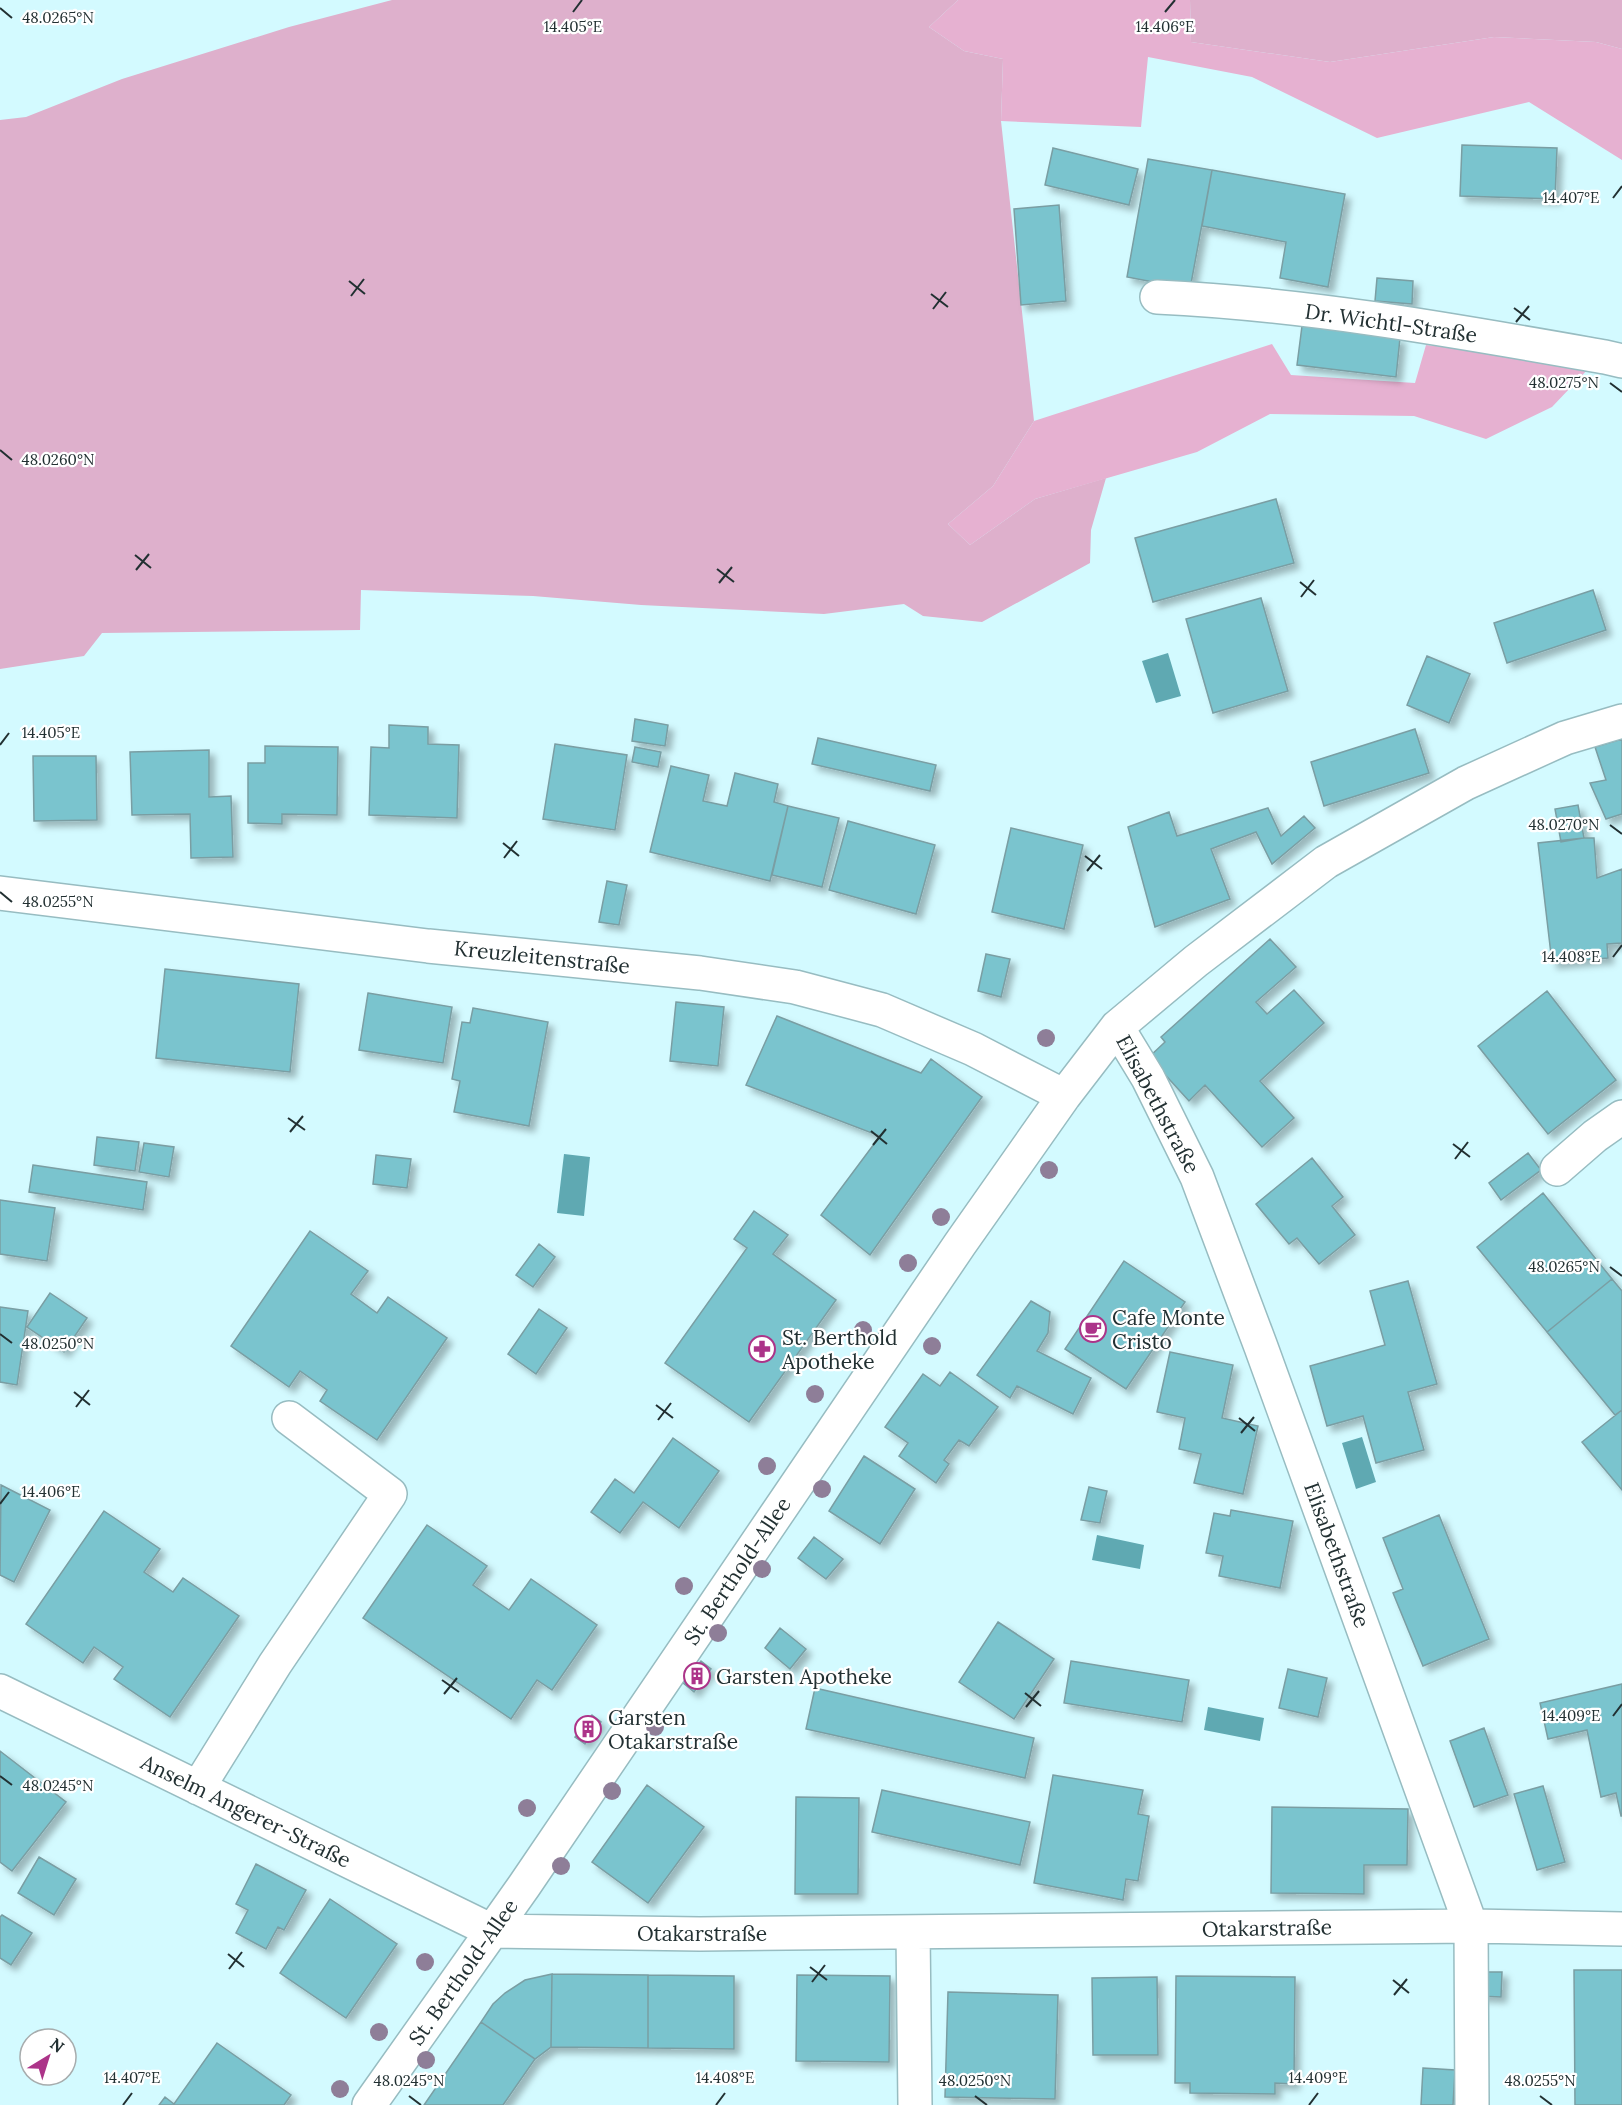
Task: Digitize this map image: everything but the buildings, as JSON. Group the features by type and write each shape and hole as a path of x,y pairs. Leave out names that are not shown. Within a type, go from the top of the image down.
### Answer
{"street":[{"name":"Dr. Wichtl-Straße","path":"1157,297 1232,300 1411,324 1622,361"},
{"name":"St. Berthold-Allee","path":"369,2105 492,1931 953,1254 1064,1096 1117,1027 1196,961 1326,862 1466,783 1565,738 1622,721"},
{"name":"Kreuzleitenstraße","path":"0,893 428,946 700,973 795,987 882,1010 973,1048 1064,1096"},
{"name":"Elisabethstraße","path":"1117,1027 1148,1078 1197,1177 1266,1358 1471,1926 1472,2105"},
{"path":"1557,1169 1595,1136 1622,1117"},
{"path":"198,1788 275,1664 390,1494 289,1418"},
{"name":"Anselm Angerer-Straße","path":"0,1691 492,1931"},
{"name":"Otakarstraße","path":"492,1931 700,1934 1471,1926 1622,1929"},
{"path":"913,1932 915,2105"}],"shaded area":[{"path":"392,0 958,0 929,27 964,51 1003,59 1001,121 1034,421 993,486 948,524 970,545 1035,499 1106,478 1091,530 1090,563 982,622 923,616 904,604 824,614 641,605 533,596 361,590 360,630 102,633 84,656 0,669 0,120 26,117 122,79 289,27"},
{"path":"958,0 1190,0 1191,42 1330,62 1494,37 1596,42 1622,49 1622,160 1529,102 1377,138 1252,77 1148,57 1141,127 1001,121 1003,59 964,51 929,27"},
{"path":"1190,0 1622,0 1622,49 1596,42 1494,37 1330,62 1191,42"},
{"path":"1272,344 1291,375 1415,383 1426,345 1522,355 1590,367 1552,407 1486,439 1414,416 1270,414 1197,452 1035,499 970,545 948,524 993,486 1034,421"}],"water":[{"path":"1168,653 1181,696 1156,703 1142,661"},
{"path":"564,1154 590,1157 584,1216 557,1213"},
{"path":"1362,1437 1376,1482 1356,1489 1342,1443"},
{"path":"1097,1535 1144,1545 1140,1569 1092,1560"},
{"path":"1208,1707 1264,1718 1260,1741 1204,1730"}],"place":[{"name":"Cafe Monte Cristo","path":"1093,1329"},
{"name":"St. Berthold Apotheke","path":"762,1349"},
{"name":"Garsten Apotheke","path":"697,1676"},
{"name":"Garsten Otakarstraße","path":"588,1729"}]}
